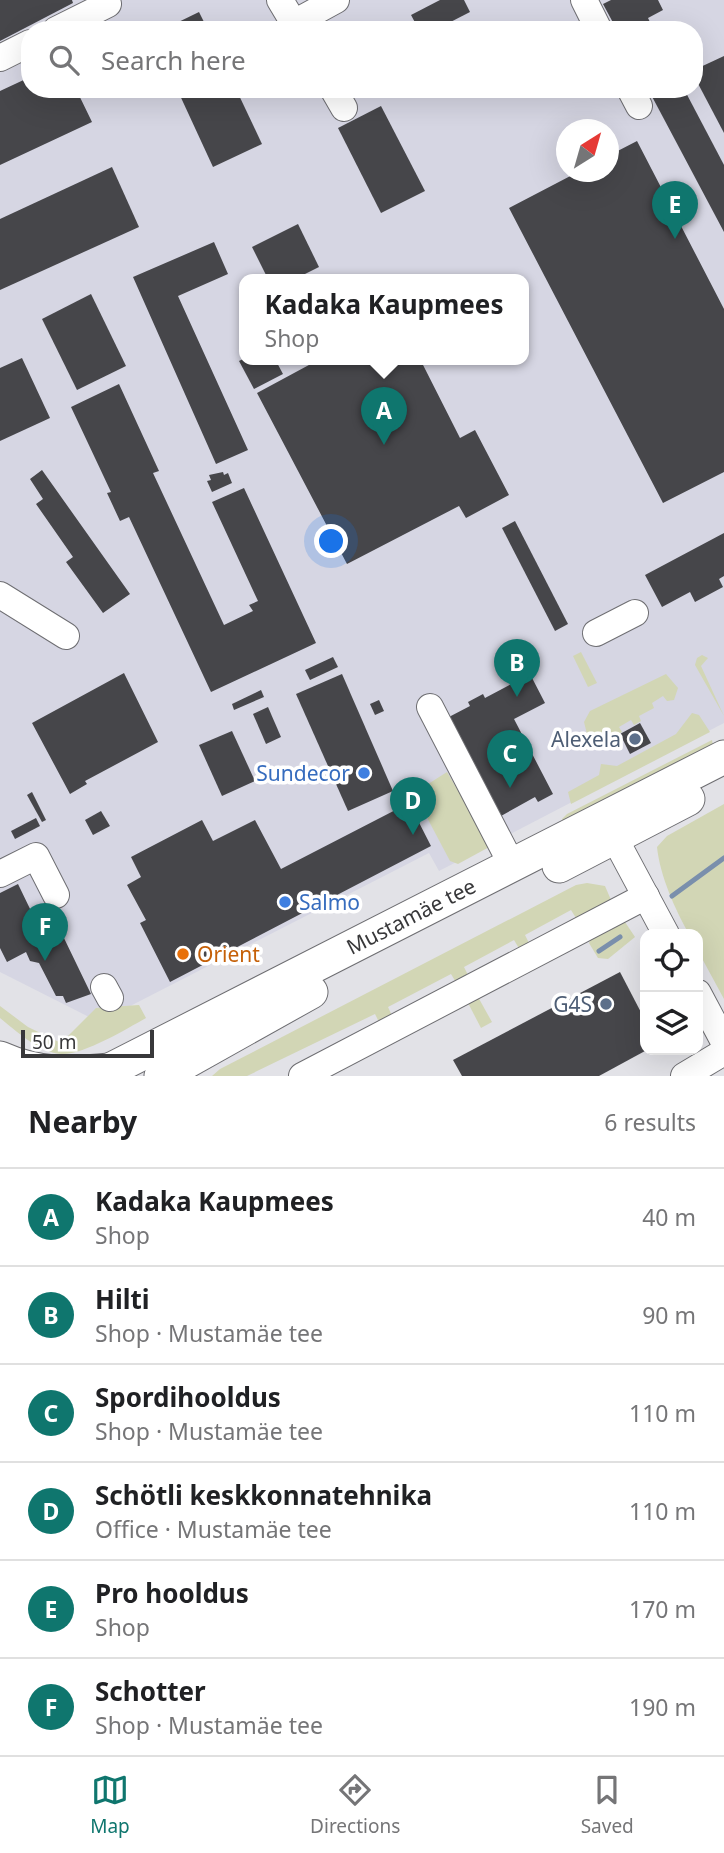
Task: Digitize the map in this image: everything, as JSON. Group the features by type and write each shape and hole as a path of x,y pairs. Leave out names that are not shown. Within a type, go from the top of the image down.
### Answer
{"main road":[{"name":"Mustamäe tee","path":"161,1076 609,828 724,757"},
{"name":"Mustamäe tee","path":"104,1073 512,865 724,780"},
{"path":"0,1058 44,1073 104,1073"}],"street":[{"path":"280,0 293,21"},
{"path":"304,21 335,0"},
{"path":"584,0 594,21"},
{"path":"74,21 108,4"},
{"path":"0,58 21,48"},
{"path":"0,596 66,636"},
{"path":"596,633 635,613"},
{"path":"430,707 512,865"},
{"path":"609,828 663,929"},
{"path":"0,874 36,856 56,895"},
{"path":"302,1076 646,896"},
{"path":"703,1002 724,1042"},
{"path":"684,1076 724,1052"}],"shaded area":[{"path":"0,0 724,0 724,723 439,871 429,853 99,1022 0,972"}],"green space":[{"path":"581,652 597,683 588,687 573,656"},
{"path":"702,655 708,658 701,666 724,716 695,665 697,658"},
{"path":"666,674 678,688 674,700 667,701 663,696 652,703 654,708 639,716 641,721 634,725 631,720 619,727 622,732 606,741 594,740 587,734 584,722 590,711"},
{"path":"692,713 699,715 710,732 571,804 568,792 599,775 601,764 617,766 676,734"},
{"path":"712,740 713,745 565,825 562,819 567,814"},
{"path":"447,772 491,846 458,864 450,861 414,793"},
{"path":"724,804 724,999 703,960 703,929 687,929 665,881 657,847 667,836"},
{"path":"587,883 605,886 611,900 576,918 571,910 525,935 530,945 520,950 514,940 464,967 469,977 457,984 451,974 388,1007 393,1018 381,1026 375,1014 247,1076 212,1076 220,1069 576,885"},
{"path":"623,919 635,937 608,959 598,958 589,943 593,935"},
{"path":"478,997 492,1022 481,1028 468,1003"},
{"path":"139,1005 146,1018 105,1041 61,1054 28,1040 0,1018 0,1006 28,1027 61,1043 96,1008"}],"building":[{"path":"0,0 72,0 73,3 38,21 21,21 21,30 0,41"},
{"path":"440,0 464,0 470,12 452,21 414,21 411,15"},
{"path":"611,0 658,0 663,10 648,18 650,21 612,21 603,4"},
{"path":"199,12 204,21 180,21"},
{"path":"724,56 724,133 703,93 703,66"},
{"path":"21,81 21,98 80,98 92,122 0,165 0,91"},
{"path":"181,98 240,98 262,144 213,167"},
{"path":"653,98 689,98 724,165 724,232"},
{"path":"381,106 425,191 381,213 338,128"},
{"path":"637,141 724,309 724,472 663,503 509,208 559,182 619,182 619,150"},
{"path":"112,167 139,227 0,290 0,219"},
{"path":"298,224 319,267 305,274 266,274 252,247"},
{"path":"214,242 228,274 178,296 248,450 216,464 133,277"},
{"path":"91,294 126,366 77,390 42,319"},
{"path":"22,358 50,418 0,441 0,368"},
{"path":"241,365 278,365 283,374 254,389"},
{"path":"309,365 423,365 460,438 475,430 509,495 466,518 459,506 347,564 257,393"},
{"path":"119,384 159,471 153,473 224,625 253,611 249,605 258,601 212,502 244,488 316,643 211,692 129,517 120,521 107,493 111,492 71,407"},
{"path":"42,470 130,594 103,613 66,562 73,557 36,504 43,499 30,479"},
{"path":"223,472 224,475 228,473 232,483 212,492 207,481 211,480 209,475"},
{"path":"515,521 568,624 555,631 502,528"},
{"path":"724,533 724,576 719,579 723,587 695,602 690,592 662,607 645,575"},
{"path":"333,657 338,667 310,680 305,670"},
{"path":"124,673 158,742 85,781 87,784 70,794 32,723"},
{"path":"342,674 393,791 348,811 296,694"},
{"path":"530,674 545,703 514,719 553,794 538,802 535,797 492,821 447,718 470,706 468,702 483,694 485,698"},
{"path":"261,690 264,697 234,710 232,704"},
{"path":"379,700 384,711 375,715 370,704"},
{"path":"268,707 281,737 266,744 253,714"},
{"path":"640,723 651,743 630,754 620,734"},
{"path":"232,731 255,781 222,796 199,745"},
{"path":"32,792 46,820 42,822 27,795"},
{"path":"409,803 431,846 170,982 140,923 146,920 127,885 141,877 131,857 202,820 213,841 255,820 281,869"},
{"path":"101,811 110,826 93,835 85,820"},
{"path":"36,818 40,826 15,839 11,831"},
{"path":"18,884 32,913 48,905 91,994 66,1003 63,996 56,996 39,963 30,961 26,952 7,962 0,948 0,893"},
{"path":"620,972 640,1010 640,1054 599,1076 462,1076 453,1060"}],"waterway":[{"path":"672,896 724,858"},
{"path":"599,951 620,937"}],"place":[{"name":"Pro hooldus","path":"675,239"},
{"name":"Kadaka Kaupmees","path":"384,445"},
{"name":"Hilti","path":"517,697"},
{"name":"Alexela","path":"635,739"},
{"name":"Sundecor","path":"364,773"},
{"name":"Spordihooldus","path":"510,788"},
{"name":"Schötli keskkonnatehnika","path":"413,835"},
{"name":"Salmo","path":"285,902"},
{"name":"Orient","path":"183,954"},
{"name":"Schotter","path":"45,961"},
{"name":"G4S","path":"606,1004"}]}
